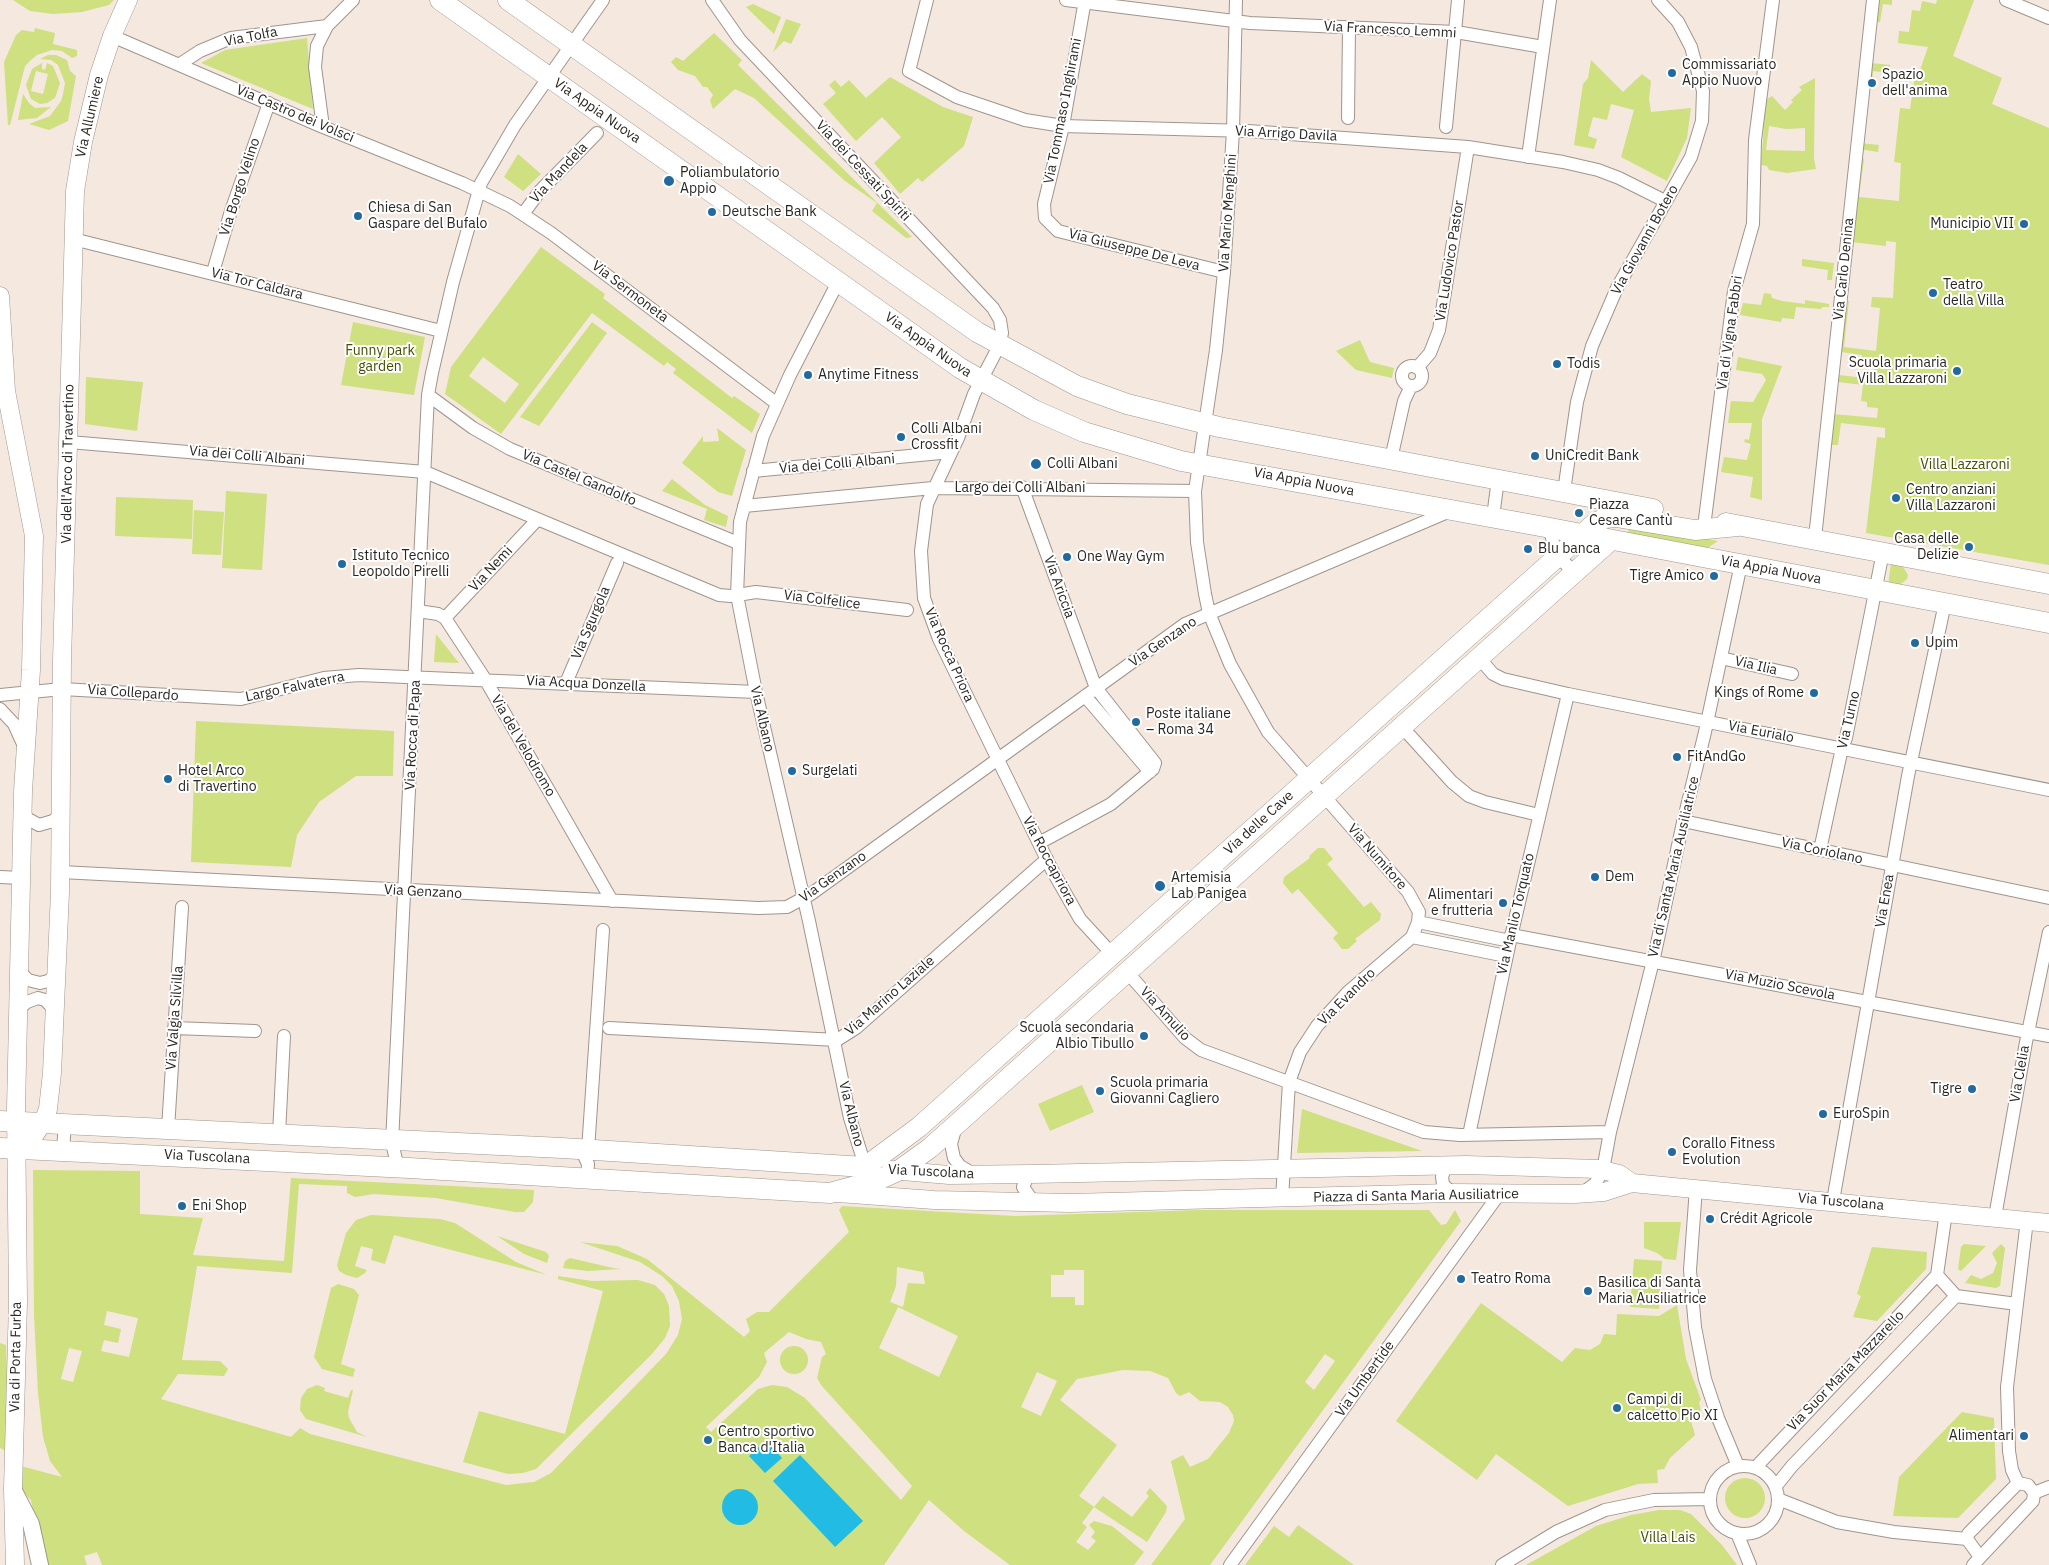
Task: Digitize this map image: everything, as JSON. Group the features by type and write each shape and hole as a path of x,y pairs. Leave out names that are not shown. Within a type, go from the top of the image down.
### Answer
{"main road":[{"name":"Via Allumiere","path":"73,239 75,191 83,142 99,75 112,36 128,0"},
{"name":"Via Appia Nuova","path":"440,0 980,381 1084,432 1152,453 1198,463 2049,622"},
{"path":"508,0 572,44 699,137 999,346 1054,375 1092,392 1121,402 1204,424 2049,584"},
{"name":"Via dell'Arco di Travertino","path":"43,1122 48,1109 51,1085 61,872 62,690 73,239"},
{"path":"0,296 6,391 34,536 23,812 20,1008 8,1121"},
{"path":"1582,534 1605,518 1627,518 1695,530 1738,526"},
{"name":"Via delle Cave","path":"868,1175 922,1124 1582,534"},
{"name":"Via delle Cave","path":"868,1175 898,1171 930,1148 1326,797 1611,540"},
{"path":"1112,954 1128,973"},
{"name":"Via Tuscolana","path":"8,1121 584,1150 868,1175"},
{"name":"Via di Porta Furba","path":"8,1121 8,1149 18,1302 13,1489 15,1565"},
{"path":"8,1149 34,1136 43,1122"},
{"name":"Via Tuscolana","path":"8,1149 398,1168 1034,1203 1282,1198"},
{"name":"Piazza di Santa Maria Ausiliatrice","path":"1282,1169 1451,1164 1603,1170"},
{"name":"Via Tuscolana","path":"898,1171 975,1175 1282,1169"},
{"name":"Via Tuscolana","path":"1603,1170 1619,1174 1632,1183"},
{"path":"830,1193 868,1175"},
{"name":"Via Tuscolana","path":"1581,1194 1604,1192 1632,1183 2049,1223"},
{"name":"Piazza di Santa Maria Ausiliatrice","path":"1282,1198 1451,1193 1581,1194"}],"street":[{"path":"323,127 315,56 319,40 327,26 353,0"},
{"name":"Via Rocca di Papa","path":"392,1140 416,676 428,395 441,331 478,190 501,147 603,0"},
{"name":"Via dei Cessati Spiriti","path":"712,0 732,30 758,59 993,308 1001,324 999,346"},
{"name":"Via Arrigo Davila","path":"927,0 909,71 950,94 1025,120 1063,126 1233,131 1348,137 1468,147 1563,162 1607,173 1665,201"},
{"name":"Via Francesco Lemmi","path":"1066,0 1236,21 1456,32 1544,47"},
{"name":"Via Mario Menghini","path":"1198,463 1215,359 1224,272 1233,131 1236,0"},
{"path":"1446,127 1458,0"},
{"path":"1528,157 1550,0"},
{"name":"Via Giovanni Botero","path":"1564,491 1577,402 1592,346 1617,288 1695,146 1702,121 1703,100 1699,70 1691,47 1678,22 1658,0"},
{"name":"Via di Vigna Fabbri","path":"1705,519 1734,291 1753,224 1755,140 1773,0"},
{"name":"Via Carlo Denina","path":"1814,538 1873,0"},
{"path":"2006,0 2049,18"},
{"name":"Via Tommaso Inghirami","path":"1047,221 1043,207 1063,126 1084,1"},
{"name":"Via Tolfa","path":"180,64 200,51 232,38 327,26"},
{"path":"1348,118 1349,27"},
{"name":"Via Castro dei Volsci","path":"112,36 323,127 478,190"},
{"name":"Via Borgo Velino","path":"213,272 238,189 269,103"},
{"name":"Via Mandela","path":"523,214 540,191 597,133"},
{"name":"Via Ludovico Pastor","path":"1391,459 1404,401 1411,386 1418,384 1422,378 1421,372 1417,368 1430,353 1439,330 1468,147"},
{"name":"Via Sermoneta","path":"478,190 523,214 552,233 776,404"},
{"name":"Via Giuseppe De Leva","path":"1047,221 1058,231 1224,272"},
{"name":"Via Tor Caldara","path":"73,239 213,272 441,331"},
{"name":"Via Albano","path":"838,282 776,404 753,471 744,506 738,543 737,595 756,692 850,1118 868,1175"},
{"name":"Largo dei Colli Albani","path":"999,346 980,381 951,452 933,488 1022,487 1195,491"},
{"name":"Via Castel Gandolfo","path":"428,395 473,428 510,449 738,543"},
{"name":"Via dei Colli Albani","path":"69,442 425,472"},
{"name":"Via dei Colli Albani","path":"753,471 951,452"},
{"path":"1195,491 1198,463"},
{"path":"425,472 719,595 737,595"},
{"path":"1493,517 1498,480"},
{"name":"Via Ariccia","path":"1022,487 1096,688 1153,757 1155,765 1150,772"},
{"path":"744,506 933,488"},
{"name":"Via Rocca Priora","path":"933,488 926,510 921,541 921,573 925,604 939,640 997,760"},
{"name":"Via Numitore","path":"1195,491 1198,553 1209,613 1234,673 1274,739 1414,900 1419,912 1418,922"},
{"name":"Via Genzano","path":"61,872 612,901 774,908 791,906 803,900 1186,624 1451,510"},
{"name":"Via Nemi","path":"445,618 537,520"},
{"path":"1545,527 1551,534 1553,542 1551,562 1562,561 1567,565 1570,572 1566,581"},
{"name":"Via Turno","path":"1820,850 1842,748 1846,738 1877,590 1883,552"},
{"name":"Via Sgurgola","path":"566,683 617,563"},
{"name":"Via di Santa Maria Ausiliatrice","path":"1603,1170 1610,1132 1653,961 1741,564"},
{"name":"Via Colfelice","path":"737,595 756,592 907,610"},
{"name":"Via Enea","path":"1833,1201 1867,1001 1911,762 1945,603"},
{"path":"418,611 438,614 445,618"},
{"name":"Via del Velodromo","path":"445,618 485,679 612,901"},
{"name":"Via Ilia","path":"1720,658 1792,674"},
{"name":"Via Eurialo","path":"1480,659 1489,670 1502,679 1568,694 2049,790"},
{"name":"Largo Falvaterra","path":"204,698 247,699 339,676 416,676"},
{"name":"Via Acqua Donzella","path":"416,676 756,692"},
{"path":"0,695 62,690"},
{"name":"Via Collepardo","path":"62,690 204,698"},
{"name":"Via Manlio Torquato","path":"1469,1135 1510,938 1568,694"},
{"path":"1039,843 1106,808 1150,772 1085,696"},
{"path":"0,708 14,724 25,749"},
{"path":"1403,728 1452,782 1469,796 1484,802 1539,815"},
{"name":"Via Roccapriora","path":"997,760 1046,859 1080,919 1112,954"},
{"path":"23,812 28,820 39,824 50,823 61,814"},
{"name":"Via Coriolano","path":"1683,821 2049,898"},
{"name":"Via Marino Laziale","path":"609,1028 834,1040 856,1028 1046,859"},
{"path":"0,877 22,878"},
{"name":"Via Valgia Silvilla","path":"168,1129 182,907"},
{"name":"Via Evandro","path":"1288,1082 1300,1052 1328,1014 1348,992 1412,937 1418,922"},
{"name":"Via Muzio Scevola","path":"1418,922 1653,961 2049,1036"},
{"path":"587,1179 588,1164 584,1150 603,930"},
{"name":"Via Clelia","path":"1995,1217 2028,1033 2049,932"},
{"path":"1412,937 1506,956"},
{"path":"20,972 28,980 40,983 48,981 56,974"},
{"name":"Via Amulio","path":"1128,973 1180,1033 1194,1046 1209,1054 1288,1082"},
{"path":"20,1008 31,1000 38,998 45,1000 54,1008"},
{"path":"174,1028 255,1031"},
{"path":"279,1134 284,1036"},
{"path":"1282,1198 1288,1082 1424,1132 1469,1135 1610,1132"},
{"path":"63,1151 65,1123"},
{"path":"957,1124 952,1144 954,1158 960,1166 975,1175"},
{"path":"392,1140 392,1151 398,1168"},
{"path":"1451,1164 1444,1171 1442,1177 1443,1184 1451,1193"},
{"path":"1581,1194 1595,1184 1603,1170"},
{"path":"1032,1174 1027,1178 1023,1187 1034,1203"},
{"path":"1696,1188 1690,1270 1695,1327 1705,1378 1718,1418 1738,1466"},
{"name":"Via Umbertide","path":"1230,1565 1500,1193"},
{"path":"1946,1212 1937,1275 1956,1296 2017,1304"},
{"path":"2018,1483 2011,1466 2007,1408 2008,1368 2027,1220"},
{"name":"Via Suor Maria Mazzarello","path":"1756,1467 1937,1275"},
{"name":"Via Suor Maria Mazzarello","path":"1776,1486 1792,1466 1956,1296"},
{"path":"1738,1466 1756,1467 1767,1474 1776,1486 1778,1499 1775,1513 1766,1526 1751,1533 1737,1533 1727,1529 1717,1521 1711,1510 1711,1489 1720,1475 1738,1466"},
{"path":"2018,1483 2025,1483 2034,1493 2033,1501 1978,1559 1967,1539 1969,1532 2018,1483"},
{"path":"2034,1493 2049,1487"},
{"path":"13,1489 29,1519 40,1565"},
{"path":"1502,1565 1556,1532 1605,1510 1646,1501 1710,1499"},
{"path":"1778,1499 1837,1522 1894,1532 1967,1539"},
{"path":"1737,1533 1750,1565"}],"green space":[{"path":"13,0 114,0 109,5 82,12 53,14 30,11"},
{"path":"1880,0 1892,0 1892,5 1883,4 1880,22 1877,22"},
{"name":"Villa Lazzaroni","path":"1937,0 1974,0 1953,56 2002,78 1992,104 2049,128 2049,565 1866,533 1877,437 1885,438 1885,428 1841,423 1838,445 1829,445 1833,414 1877,418 1878,408 1867,407 1867,402 1861,401 1863,385 1838,382 1839,375 1873,379 1875,364 1862,362 1862,355 1841,352 1846,301 1849,301 1844,347 1876,351 1880,308 1871,307 1872,297 1893,298 1896,242 1886,241 1886,246 1851,242 1858,158 1864,159 1859,197 1899,201 1901,163 1894,162 1900,108 1910,109 1915,76 1918,76 1928,47 1898,43 1899,31 1909,32 1912,10 1920,11 1922,1 1936,4"},
{"path":"753,4 781,17 774,34 746,7"},
{"path":"786,19 801,24 791,44 784,41 773,52"},
{"path":"35,28 55,33 53,44 77,50 77,56 72,58 62,51 52,50 37,55 25,66 10,125 8,125 4,62 16,35 22,30 34,32"},
{"path":"714,33 742,60 738,65 912,237 906,238 872,211 877,203 845,181 754,98 735,89 713,109 710,100 713,95 707,87 703,87 695,76 678,70 671,62 676,57 683,61"},
{"path":"307,38 313,109 201,63 225,50"},
{"path":"1874,42 1872,63 1890,65 1889,73 1873,71 1872,83 1868,83"},
{"path":"48,55 56,55 67,60 70,71 76,76 68,121 49,130 29,124 50,116 61,101 63,94 65,83 58,65 51,60 40,59"},
{"path":"1591,60 1623,92 1642,74 1651,81 1649,99 1651,112 1691,108 1687,138 1667,181 1621,157 1634,110 1611,104 1607,120 1593,117 1588,136 1597,139 1594,149 1574,145 1583,84 1588,78"},
{"path":"42,63 42,69 45,70 47,63 53,66 60,83 55,98 47,103 40,104 31,99 26,85 32,69","holes":["36,71 48,74 43,94 31,91"]},
{"path":"890,77 943,107 973,117 964,146 922,182 918,178 900,194 874,163 901,137 882,117 856,141 823,104 836,93 829,85 835,80 841,87 849,80 866,98"},
{"path":"1815,78 1814,159 1816,169 1787,173 1769,170 1767,166 1761,165 1766,100 1772,96 1785,110 1793,102 1791,100 1802,90 1799,87","holes":["1769,126 1786,129 1805,128 1805,151 1766,150"]},
{"path":"23,94 35,108 51,107 37,118 18,120"},
{"path":"1860,143 1879,145 1878,152 1859,149"},
{"path":"518,154 541,174 523,191 504,177"},
{"path":"541,247 605,294 603,298 732,398 734,396 760,414 752,433 673,373 676,369 667,362 664,366 592,313 501,434 445,394 451,367","holes":["483,357 519,384 505,403 469,376"]},
{"path":"1802,259 1834,263 1832,280 1827,280 1828,270 1802,266"},
{"path":"1764,293 1771,294 1772,298 1782,301 1805,304 1805,300 1829,304 1829,307 1822,307 1821,309 1796,307 1794,319 1782,318 1781,322 1740,315 1743,303 1761,305"},
{"name":"Funny park garden","path":"353,322 425,337 414,395 341,385"},
{"path":"592,322 607,333 539,426 520,417"},
{"path":"1360,340 1370,362 1394,368 1392,378 1356,370 1336,351"},
{"path":"1738,357 1782,366 1762,419 1762,500 1750,497 1753,477 1721,472 1724,457 1747,460 1751,444 1744,442 1745,439 1749,440 1752,423 1728,423 1731,401 1753,402 1766,380 1762,374 1736,370"},
{"path":"86,377 143,382 137,431 85,424"},
{"path":"717,428 746,450 732,496 718,492 682,463 703,436 703,442 719,441"},
{"path":"672,479 705,505 728,516 726,527 704,520 707,509 662,491"},
{"path":"226,491 267,494 262,570 222,568"},
{"path":"116,497 193,500 192,539 115,536"},
{"path":"194,510 224,512 221,555 192,554"},
{"path":"1630,524 1718,541 1706,549 1628,533"},
{"path":"1891,563 1902,565 1908,575 1907,579 1897,587 1888,585"},
{"path":"436,634 459,663 434,662"},
{"path":"196,721 394,731 393,776 356,776 319,802 297,835 291,867 191,862"},
{"path":"1318,848 1324,848 1333,859 1327,864 1364,907 1371,902 1381,914 1380,920 1355,939 1357,941 1348,949 1342,949 1333,938 1338,933 1298,889 1292,894 1283,883 1284,877 1310,858 1309,856"},
{"path":"1082,1085 1094,1112 1050,1131 1038,1104"},
{"path":"1302,1109 1422,1151 1297,1153"},
{"path":"33,1170 140,1171 140,1214 203,1218 193,1255 284,1261 291,1178 534,1190 533,1202 524,1212 515,1212 436,1198 374,1194 355,1197 347,1193 347,1186 299,1184 292,1273 197,1266 182,1360 220,1361 228,1369 224,1376 178,1374 161,1399 291,1437 300,1428 310,1434 506,1485 534,1482 551,1473 666,1354 678,1335 682,1319 679,1301 672,1286 662,1276 640,1262 580,1242 617,1246 647,1259 744,1337 750,1331 746,1319 757,1312 769,1312 849,1232 839,1210 842,1206 1015,1216 1200,1210 1429,1210 1441,1225 1446,1224 1455,1210 1461,1221 1210,1565 1151,1565 1185,1519 1171,1461 1183,1455 1190,1467 1208,1459 1229,1433 1234,1421 1233,1415 1228,1407 1220,1402 1200,1401 1189,1392 1180,1396 1176,1393 1168,1378 1150,1371 1123,1370 1077,1379 1060,1400 1117,1445 1079,1496 1094,1507 1082,1523 1087,1527 1076,1542 1088,1550 1096,1541 1091,1537 1095,1532 1089,1525 1094,1521 1112,1526 1144,1552 1134,1565 1010,1565 964,1531 929,1500 884,1565 102,1565 97,1552 84,1556 87,1565 44,1565 31,1500 19,1488 17,1465 62,1477 50,1461 43,1437 38,1393 34,1315","holes":["897,1267 923,1272 925,1284 908,1283 903,1307 890,1302 896,1286","1064,1270 1084,1270 1084,1305 1075,1305 1075,1297 1051,1297 1051,1275 1064,1275","898,1307 958,1336 939,1377 879,1348","107,1311 138,1318 129,1357 101,1351 104,1340 118,1343 121,1329 104,1325","789,1332 806,1339 821,1342 826,1354 822,1357 817,1378 821,1385 912,1486 901,1500 805,1398 787,1387 772,1385 758,1389 711,1432 706,1427 759,1377 767,1362 764,1353","69,1348 82,1351 73,1382 61,1379","1325,1354 1335,1361 1314,1390 1305,1382","1037,1372 1057,1381 1041,1416 1021,1407"]},
{"path":"371,1215 440,1219 455,1223 516,1262 547,1275 394,1235 385,1264 371,1260 373,1249 361,1246 355,1266 367,1270 357,1278 346,1275 339,1271 337,1265 346,1233 356,1220"},
{"path":"1644,1222 1681,1222 1676,1260 1665,1259 1657,1253 1644,1248"},
{"path":"497,1236 546,1252 549,1256 547,1263 524,1254"},
{"path":"1964,1244 1986,1246 1961,1271 1958,1269 1961,1247"},
{"path":"2001,1244 2005,1248 2000,1286 1996,1288 1965,1283 1971,1275 1981,1279 1993,1273 1997,1263 1992,1253"},
{"path":"1872,1247 1927,1252 1926,1269 1877,1321 1853,1317 1861,1296 1857,1294"},
{"path":"570,1258 621,1269 588,1271 563,1268 565,1261"},
{"path":"1634,1259 1662,1261 1659,1309 1630,1307"},
{"path":"558,1276 592,1281 638,1280 655,1285 664,1294 669,1306 670,1326 665,1338 652,1354 536,1469 523,1473 508,1474 463,1462 479,1411 565,1434 603,1291 558,1279"},
{"path":"338,1284 354,1289 359,1295 341,1364 355,1369 353,1377 322,1369 314,1357 331,1288"},
{"path":"1481,1303 1562,1362 1575,1348 1590,1350 1600,1344 1604,1334 1616,1335 1617,1314 1659,1316 1677,1305 1686,1359 1701,1400 1699,1402 1702,1418 1691,1421 1695,1435 1670,1458 1664,1469 1657,1470 1658,1483 1638,1484 1568,1506 1496,1454 1477,1480 1396,1421"},
{"path":"0,1343 6,1345 10,1453 0,1448"},
{"path":"794,1346 804,1350 808,1360 804,1370 794,1374 784,1370 780,1360 784,1350"},
{"path":"317,1385 325,1388 324,1391 348,1398 351,1390 353,1390 348,1412 349,1418 357,1432 367,1437 306,1419 300,1410 301,1398 307,1389"},
{"path":"1962,1412 1994,1418 1996,1479 1958,1518 1893,1516 1899,1477"},
{"path":"1749,1478 1756,1481 1762,1487 1765,1498 1764,1506 1756,1515 1749,1518 1741,1518 1734,1515 1726,1506 1725,1494 1728,1487 1737,1479"},
{"path":"1150,1488 1167,1506 1166,1512 1147,1542 1094,1507 1103,1496 1132,1517 1149,1496 1146,1493"},
{"name":"Villa Lais","path":"1659,1510 1680,1510 1691,1514 1722,1545 1737,1565 1526,1565 1596,1526 1631,1515"},
{"path":"1298,1525 1354,1565 1245,1565 1274,1526 1289,1537"}],"water":[{"path":"766,1440 782,1458 765,1473 749,1456"},
{"path":"800,1455 863,1521 835,1547 773,1481"},
{"path":"740,1489 747,1490 753,1494 757,1500 757,1514 753,1520 747,1524 740,1525 733,1524 727,1520 723,1514 722,1507 723,1500 727,1494 733,1490"}],"place":[{"name":"Commissariato Appio Nuovo","path":"1672,73"},
{"name":"Spazio dell'anima","path":"1872,83"},
{"name":"Poliambulatorio Appio","path":"669,181"},
{"name":"Deutsche Bank","path":"712,212"},
{"name":"Chiesa di San Gaspare del Bufalo","path":"358,216"},
{"name":"Municipio VII","path":"2024,224"},
{"name":"Teatro della Villa","path":"1933,293"},
{"name":"Todis","path":"1557,364"},
{"name":"Scuola primaria Villa Lazzaroni","path":"1957,371"},
{"name":"Anytime Fitness","path":"808,375"},
{"name":"Colli Albani Crossfit","path":"901,437"},
{"name":"UniCredit Bank","path":"1535,456"},
{"name":"Colli Albani","path":"1036,464"},
{"name":"Centro anziani Villa Lazzaroni","path":"1896,498"},
{"name":"Piazza Cesare Cantù","path":"1579,513"},
{"name":"Casa delle Delizie","path":"1969,547"},
{"name":"Blu banca","path":"1528,549"},
{"name":"One Way Gym","path":"1067,557"},
{"name":"Istituto Tecnico Leopoldo Pirelli","path":"342,564"},
{"name":"Tigre Amico","path":"1714,576"},
{"name":"Upim","path":"1915,643"},
{"name":"Kings of Rome","path":"1814,693"},
{"name":"Poste italiane – Roma 34","path":"1136,722"},
{"name":"FitAndGo","path":"1677,757"},
{"name":"Surgelati","path":"792,771"},
{"name":"Hotel Arco di Travertino","path":"168,779"},
{"name":"Dem","path":"1595,877"},
{"name":"Artemisia Lab Panigea","path":"1160,886"},
{"name":"Alimentari e frutteria","path":"1503,903"},
{"name":"Scuola secondaria Albio Tibullo","path":"1144,1036"},
{"name":"Tigre","path":"1972,1089"},
{"name":"Scuola primaria Giovanni Cagliero","path":"1100,1091"},
{"name":"EuroSpin","path":"1823,1114"},
{"name":"Corallo Fitness Evolution","path":"1672,1152"},
{"name":"Eni Shop","path":"182,1206"},
{"name":"Crédit Agricole","path":"1710,1219"},
{"name":"Teatro Roma","path":"1461,1279"},
{"name":"Basilica di Santa Maria Ausiliatrice","path":"1588,1291"},
{"name":"Campi di calcetto Pio XI","path":"1617,1408"},
{"name":"Alimentari","path":"2024,1436"},
{"name":"Centro sportivo Banca d'Italia","path":"708,1440"}]}
